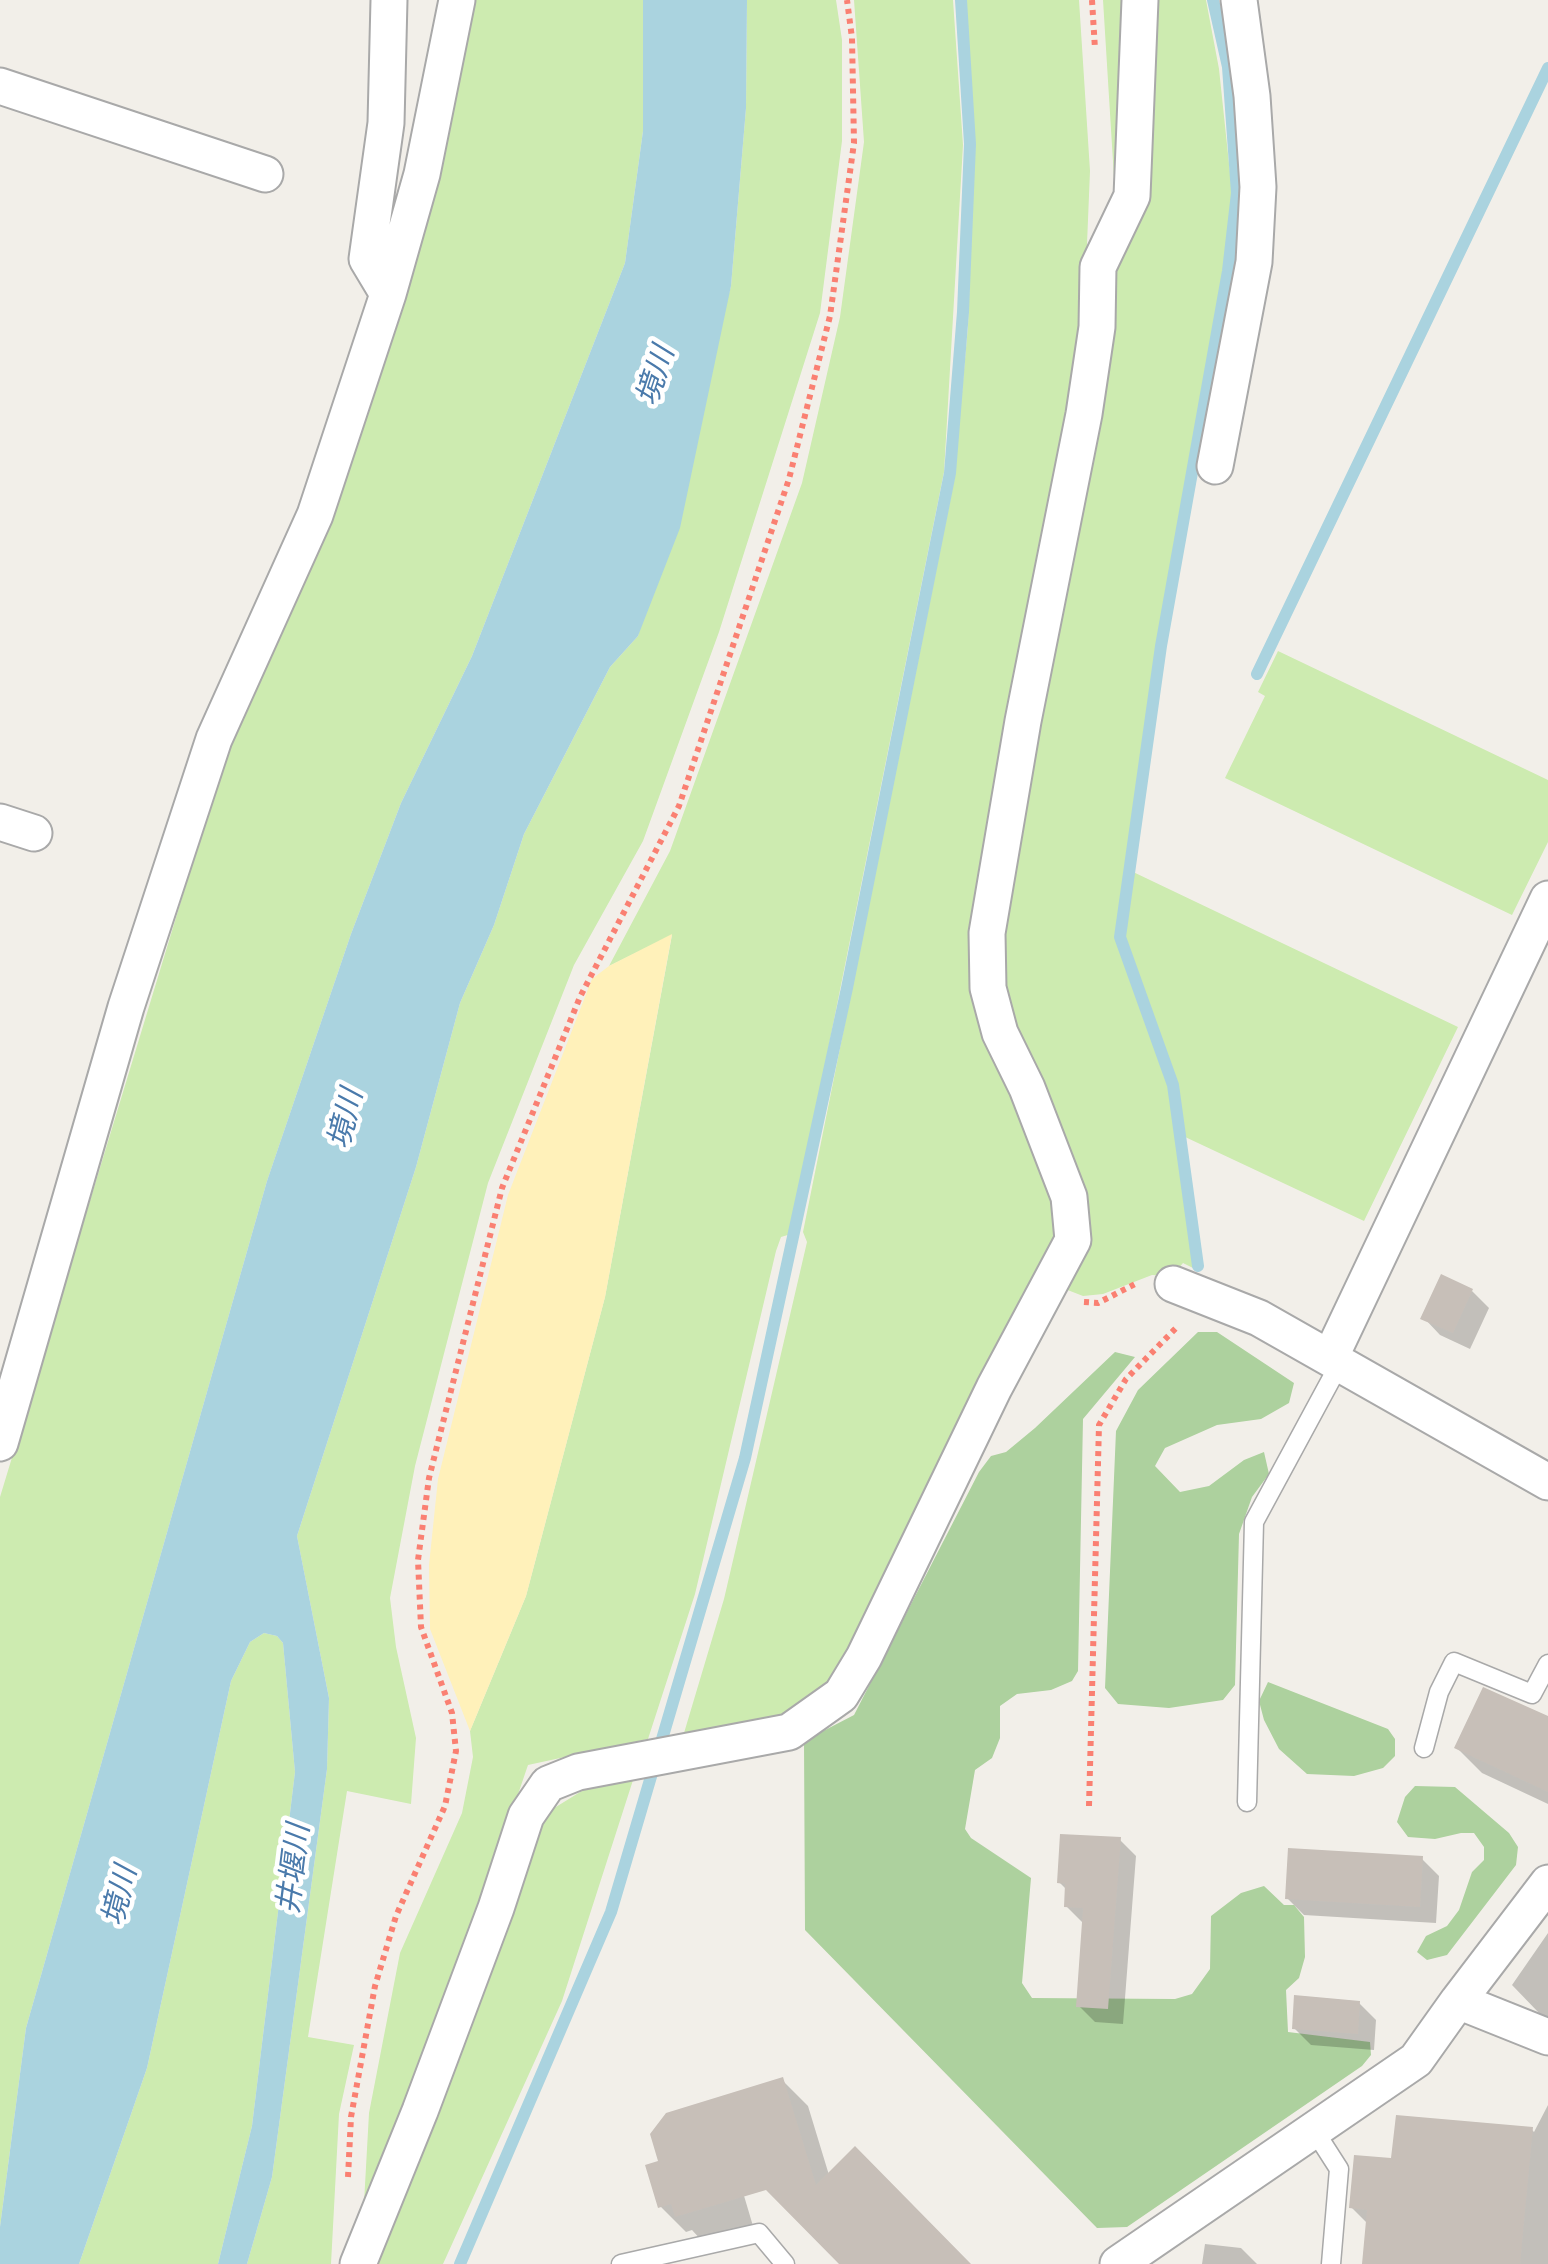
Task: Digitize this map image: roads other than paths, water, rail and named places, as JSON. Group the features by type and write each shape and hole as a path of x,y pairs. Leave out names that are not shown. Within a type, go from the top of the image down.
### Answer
{"street":[{"path":"388,294 367,259 386,124 390,0"},
{"path":"0,1443 126,1007 208,756 315,515 388,294 422,174 457,0"},
{"path":"358,2264 482,1945 526,1816 548,1784 578,1772 789,1732 840,1695 864,1657 994,1388 1074,1240 1068,1197 1027,1088 1000,1033 988,988 988,933 1023,722 1084,414 1097,328 1098,267 1132,196 1140,0"},
{"path":"1215,466 1254,262 1258,187 1252,96 1239,0"},
{"path":"0,86 264,174"},
{"path":"0,822 34,833"},
{"path":"1335,1360 1548,899"},
{"path":"1190,1290 1259,1318 1548,1482"},
{"path":"1118,2264 1416,2060 1548,1883"},
{"path":"1458,2001 1548,2037"}],"lane":[{"path":"1246,1802 1254,1522 1335,1360"},
{"path":"1424,1748 1439,1692 1454,1662 1532,1694 1548,1664"},
{"path":"1314,2130 1340,2169 1331,2264"},
{"path":"621,2264 759,2233 785,2264"}],"water":[{"path":"643,0 747,0 746,108 731,286 680,528 638,636 610,667 524,834 494,925 460,1003 416,1167 297,1536 329,1698 327,1769 272,2177 247,2264 218,2264 252,2126 295,1772 283,1643 277,1636 264,1633 250,1642 231,1681 147,2068 79,2264 0,2264 0,2227 26,2028 267,1181 351,934 401,803 472,656 625,263 643,131"}],"waterway":[{"path":"460,2264 611,1912 745,1458 847,988 950,473 963,312 970,144 961,0"},
{"path":"1198,1266 1173,1085 1120,937 1161,646 1228,271 1237,193 1228,67 1213,0"},
{"path":"1257,674 1548,68"}],"water label":[{"name":"境川","path":"656,376"},
{"name":"境川","path":"346,1119"},
{"name":"井堰川","path":"294,1869"},
{"name":"境川","path":"120,1896"}]}
